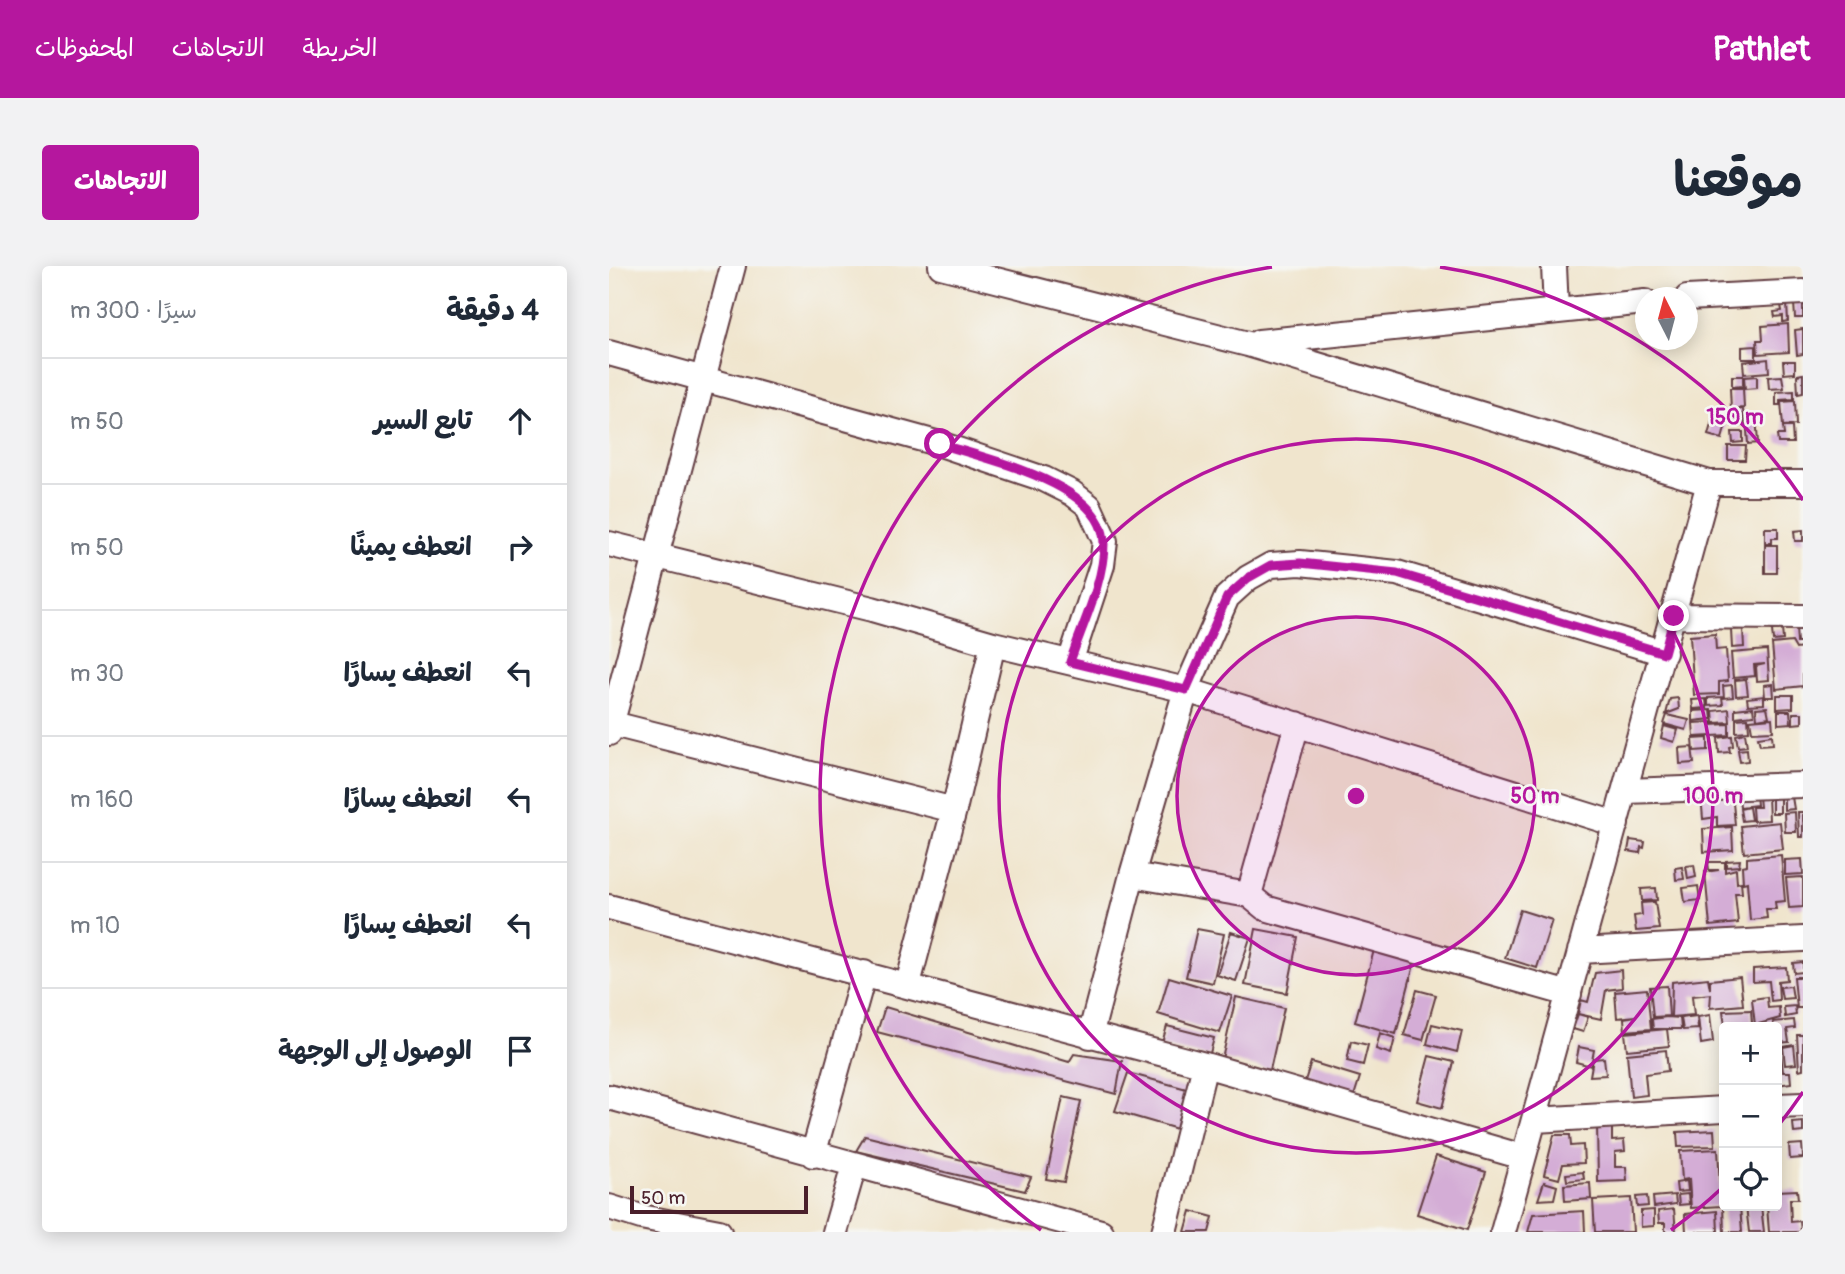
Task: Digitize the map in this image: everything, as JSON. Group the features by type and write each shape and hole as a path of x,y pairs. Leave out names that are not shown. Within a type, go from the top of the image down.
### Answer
{"street":[{"path":"733,266 610,726 954,810"},
{"path":"941,266 1248,344 1709,483 1803,483"},
{"path":"1554,266 1556,310"},
{"path":"1698,297 1803,292"},
{"path":"1248,344 1635,303"},
{"path":"609,353 940,444 1044,479 1089,506 1105,541 1102,565 1070,662"},
{"path":"1503,1232 1709,483"},
{"path":"609,544 872,608 993,644 1186,690 1616,824"},
{"path":"1090,1036 1132,875 1186,690 1227,597 1248,578 1271,565 1300,563 1397,573 1664,653"},
{"path":"1674,616 1803,617"},
{"path":"908,984 954,810 993,644"},
{"path":"1249,895 1297,724"},
{"path":"1625,790 1803,785"},
{"path":"1132,875 1249,895 1265,908 1569,994"},
{"path":"609,907 908,984 1090,1036 1205,1065 1524,1157"},
{"path":"1580,951 1803,939"},
{"path":"813,1155 864,973"},
{"path":"1164,1232 1205,1065"},
{"path":"609,1097 854,1167 1028,1223 1101,1232"},
{"path":"1782,1106 1803,1105"},
{"path":"1535,1120 1719,1109"},
{"path":"835,1232 854,1167"},
{"path":"609,1207 639,1224 719,1232"}],"building":[{"path":"1803,302 1803,318 1795,318 1794,303"},
{"path":"1787,304 1788,321 1783,322 1783,316 1775,317 1774,312 1782,311 1781,305"},
{"path":"1788,324 1789,352 1758,354 1757,340 1763,340 1762,326"},
{"path":"1803,329 1803,354 1797,355 1795,330"},
{"path":"1756,346 1756,359 1742,359 1742,347"},
{"path":"1768,359 1769,372 1744,374 1743,362"},
{"path":"1783,361 1795,361 1795,373 1784,374"},
{"path":"1803,374 1803,393 1798,394 1797,375"},
{"path":"1732,376 1743,376 1743,386 1732,387"},
{"path":"1757,376 1757,388 1745,389 1744,377"},
{"path":"1782,376 1784,388 1769,389 1768,377"},
{"path":"1730,388 1743,388 1744,408 1731,409"},
{"path":"1794,391 1794,399 1780,400 1780,405 1776,405 1776,392"},
{"path":"1795,401 1796,425 1783,426 1781,402"},
{"path":"1743,409 1744,425 1732,426 1731,410"},
{"path":"1746,416 1756,416 1758,443 1748,444"},
{"path":"1712,421 1726,425 1722,439 1708,435"},
{"path":"1783,427 1792,427 1793,443 1778,443 1777,435 1784,435"},
{"path":"1732,432 1743,432 1743,442 1733,443"},
{"path":"1728,446 1746,446 1745,460 1728,460"},
{"path":"1765,528 1778,528 1778,538 1772,538 1772,543 1765,543"},
{"path":"1803,530 1803,541 1795,541 1794,531"},
{"path":"1765,545 1777,545 1777,573 1765,573"},
{"path":"1796,628 1803,628 1803,643 1797,643"},
{"path":"1743,629 1744,647 1732,648 1731,630"},
{"path":"1782,629 1783,640 1773,641 1772,630"},
{"path":"1715,634 1716,650 1726,649 1728,681 1719,682 1719,694 1694,695 1690,636"},
{"path":"1792,642 1796,649 1803,648 1803,686 1776,689 1772,644"},
{"path":"1767,650 1769,680 1757,681 1756,666 1765,664 1754,665 1755,676 1733,678 1731,653"},
{"path":"1746,679 1748,695 1736,696 1735,680"},
{"path":"1773,684 1774,697 1765,697 1764,685"},
{"path":"1732,685 1733,697 1724,698 1723,686"},
{"path":"1777,695 1793,695 1793,708 1777,709"},
{"path":"1764,696 1764,704 1748,705 1747,698"},
{"path":"1722,697 1723,705 1708,706 1708,698"},
{"path":"1678,698 1679,709 1666,714 1670,699"},
{"path":"1706,699 1707,708 1693,709 1692,700"},
{"path":"1753,707 1754,715 1735,717 1735,709"},
{"path":"1767,707 1769,717 1757,719 1756,708"},
{"path":"1729,709 1730,722 1714,723 1713,711"},
{"path":"1711,710 1712,719 1693,721 1693,711"},
{"path":"1778,711 1790,711 1791,723 1778,724"},
{"path":"1793,713 1802,713 1802,723 1793,724"},
{"path":"1667,715 1689,720 1686,730 1664,724"},
{"path":"1748,718 1749,731 1736,732 1736,719"},
{"path":"1772,718 1773,731 1752,732 1750,720"},
{"path":"1712,722 1712,725 1729,724 1729,735 1694,737 1693,723"},
{"path":"1664,726 1678,730 1674,742 1661,738"},
{"path":"1745,733 1747,746 1738,747 1736,735"},
{"path":"1772,735 1773,744 1760,745 1758,737"},
{"path":"1732,736 1733,746 1729,747 1730,752 1719,753 1718,738"},
{"path":"1708,738 1708,750 1694,751 1693,739"},
{"path":"1692,747 1694,763 1680,764 1679,748"},
{"path":"1747,749 1748,761 1740,762 1738,750"},
{"path":"1732,791 1735,825 1717,826 1717,817 1703,819 1701,794"},
{"path":"1756,795 1757,805 1740,807 1739,797"},
{"path":"1759,796 1768,796 1769,820 1753,821 1752,807 1760,807"},
{"path":"1772,797 1780,797 1780,813 1772,813"},
{"path":"1792,797 1794,809 1784,810 1784,798"},
{"path":"1749,807 1751,820 1742,821 1740,809"},
{"path":"1795,812 1796,832 1785,832 1784,813"},
{"path":"1798,812 1803,812 1803,837 1799,837"},
{"path":"1780,822 1783,849 1744,853 1741,826"},
{"path":"1732,827 1733,850 1704,852 1703,829"},
{"path":"1630,840 1645,842 1640,853 1628,851"},
{"path":"1781,855 1785,901 1775,902 1776,909 1766,909 1767,918 1750,920 1747,882 1743,883 1742,866 1747,865 1747,858"},
{"path":"1802,859 1803,874 1785,875 1785,860"},
{"path":"1740,860 1739,866 1726,867 1726,861"},
{"path":"1708,862 1725,862 1725,872 1736,869 1737,883 1741,882 1742,893 1735,893 1738,923 1710,926 1705,872 1719,870 1709,870"},
{"path":"1694,865 1696,877 1688,879 1686,866"},
{"path":"1682,867 1684,879 1676,880 1675,868"},
{"path":"1803,877 1803,907 1789,908 1786,878"},
{"path":"1698,886 1700,900 1685,902 1683,888"},
{"path":"1656,888 1657,900 1642,901 1641,889"},
{"path":"1655,902 1659,929 1636,931 1634,916 1642,915 1641,903"},
{"path":"1520,910 1552,920 1537,968 1505,958"},
{"path":"1197,929 1224,934 1213,983 1186,977"},
{"path":"1256,929 1298,937 1287,993 1245,985"},
{"path":"1231,932 1250,938 1236,981 1217,975"},
{"path":"1374,950 1415,961 1396,1034 1355,1022"},
{"path":"1803,962 1803,972 1794,973 1793,963"},
{"path":"1786,967 1787,980 1778,981 1779,1000 1771,1001 1769,981 1753,982 1753,969"},
{"path":"1621,970 1622,988 1606,990 1601,1019 1578,1014 1581,1000 1588,1002 1595,973"},
{"path":"1169,977 1232,996 1220,1033 1158,1014"},
{"path":"1740,977 1743,1005 1710,1008 1711,994 1692,996 1694,1015 1671,1017 1672,982 1708,978 1710,989 1710,980"},
{"path":"1794,977 1803,977 1803,1008 1797,1008"},
{"path":"1667,986 1669,1016 1653,1017 1650,987"},
{"path":"1791,986 1793,998 1782,999 1780,987"},
{"path":"1647,989 1651,1029 1625,1031 1624,1018 1636,1016 1617,1018 1615,992"},
{"path":"1417,990 1436,995 1423,1040 1404,1035"},
{"path":"1236,997 1284,1008 1270,1070 1222,1059"},
{"path":"1767,997 1768,1008 1779,1007 1780,1018 1755,1022 1752,999"},
{"path":"1795,1006 1796,1015 1785,1017 1784,1007"},
{"path":"885,1007 1069,1062 1074,1054 1122,1061 1116,1094 877,1032"},
{"path":"1751,1010 1752,1022 1724,1022 1723,1011"},
{"path":"1578,1014 1588,1017 1583,1032 1573,1029"},
{"path":"1710,1015 1713,1042 1701,1044 1698,1017"},
{"path":"1697,1016 1698,1029 1683,1030 1681,1018"},
{"path":"1680,1018 1681,1029 1653,1029 1652,1019"},
{"path":"1794,1020 1795,1028 1787,1029 1789,1042 1782,1043 1782,1022 1773,1022"},
{"path":"1432,1024 1462,1031 1457,1052 1427,1044"},
{"path":"1167,1026 1214,1038 1209,1057 1161,1046"},
{"path":"1667,1029 1669,1046 1627,1050 1625,1033"},
{"path":"1380,1033 1395,1038 1391,1054 1376,1049"},
{"path":"1797,1035 1803,1035 1803,1069 1799,1070"},
{"path":"1351,1041 1368,1045 1363,1065 1347,1061"},
{"path":"1794,1045 1796,1064 1785,1065 1783,1047"},
{"path":"1579,1047 1594,1050 1591,1066 1576,1062"},
{"path":"1666,1050 1668,1071 1645,1074 1647,1095 1631,1097 1627,1054"},
{"path":"1429,1056 1454,1062 1442,1108 1417,1101"},
{"path":"1604,1058 1606,1075 1590,1076 1593,1059"},
{"path":"1311,1062 1360,1077 1353,1099 1304,1084"},
{"path":"1782,1064 1783,1072 1790,1072 1791,1083 1782,1084"},
{"path":"1128,1073 1194,1091 1184,1131 1115,1111"},
{"path":"1063,1097 1081,1101 1064,1182 1046,1179"},
{"path":"1612,1122 1612,1141 1624,1140 1625,1151 1615,1152 1615,1167 1626,1167 1627,1181 1598,1182 1597,1123"},
{"path":"1803,1122 1803,1132 1794,1133 1793,1123"},
{"path":"1714,1130 1715,1146 1678,1147 1677,1132"},
{"path":"1554,1135 1570,1135 1571,1146 1583,1145 1584,1163 1563,1164 1559,1179 1544,1175"},
{"path":"865,1136 1031,1177 1025,1191 856,1151"},
{"path":"1802,1144 1803,1158 1790,1159 1789,1145"},
{"path":"1718,1149 1719,1206 1691,1208 1689,1179 1682,1180 1680,1151"},
{"path":"1436,1156 1486,1172 1467,1230 1417,1214"},
{"path":"1583,1172 1584,1179 1567,1181 1566,1174"},
{"path":"1687,1181 1688,1191 1677,1192 1676,1183"},
{"path":"1544,1182 1557,1186 1554,1199 1538,1200"},
{"path":"1590,1183 1591,1199 1565,1201 1564,1185"},
{"path":"1797,1190 1798,1199 1790,1199 1791,1222 1800,1221 1801,1232 1769,1232 1767,1211 1782,1211 1782,1191"},
{"path":"1688,1194 1689,1204 1679,1205 1678,1195"},
{"path":"1675,1195 1676,1204 1654,1207 1653,1197"},
{"path":"1647,1196 1648,1206 1637,1207 1636,1197"},
{"path":"1631,1198 1633,1232 1595,1232 1593,1200"},
{"path":"1674,1209 1676,1232 1665,1232 1665,1223 1659,1223 1658,1211"},
{"path":"1654,1210 1654,1226 1641,1227 1641,1211"},
{"path":"1191,1211 1213,1217 1209,1232 1185,1232"},
{"path":"1584,1211 1585,1232 1528,1232 1533,1214"},
{"path":"1717,1211 1718,1232 1686,1232 1685,1214"},
{"path":"1723,1211 1740,1211 1742,1232 1724,1232"},
{"path":"1747,1211 1762,1211 1764,1232 1749,1232"}],"route":[{"path":"940,444 1044,479 1072,493 1089,506 1100,525 1105,541 1102,565 1070,662 1186,690 1227,597 1248,578 1271,565 1300,563 1397,573 1664,653 1674,616"}]}
